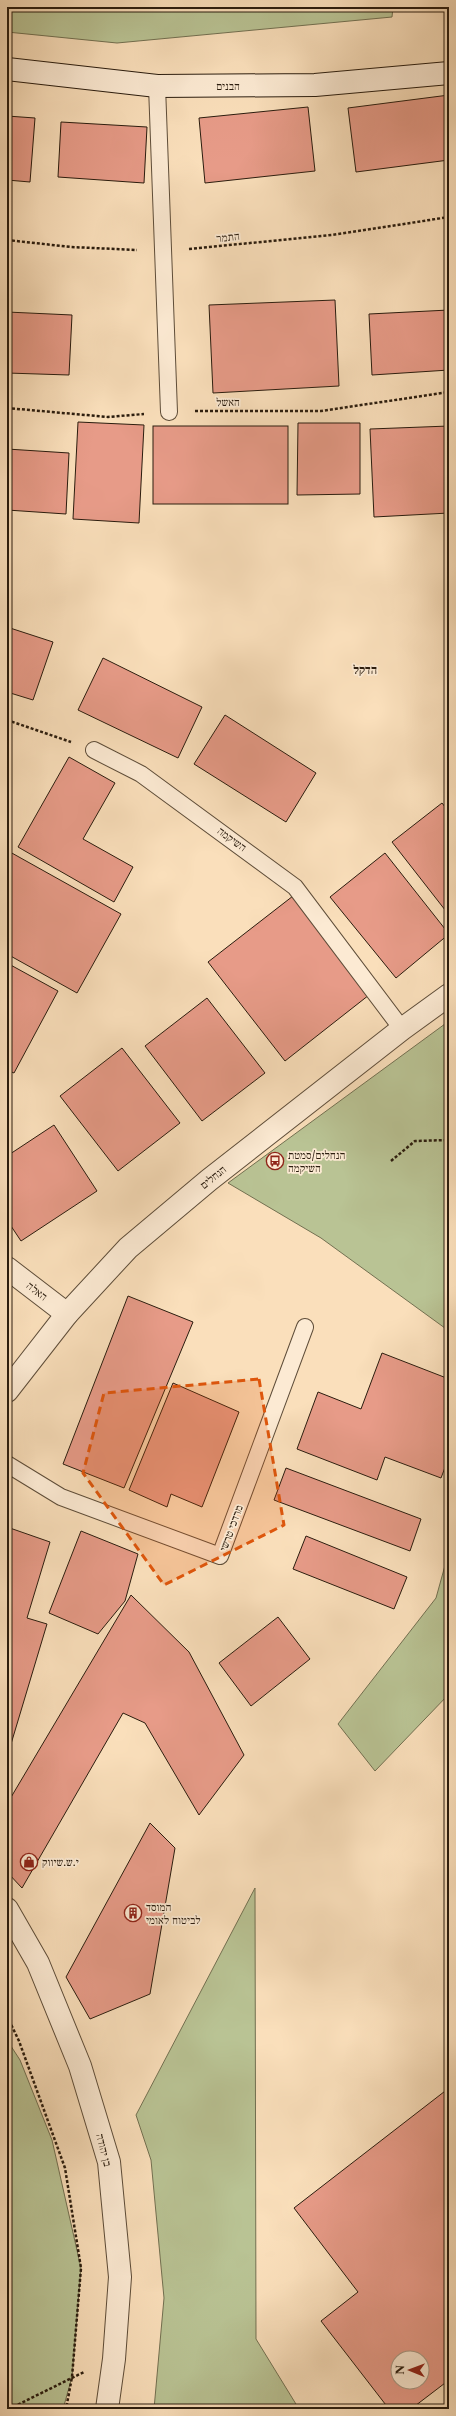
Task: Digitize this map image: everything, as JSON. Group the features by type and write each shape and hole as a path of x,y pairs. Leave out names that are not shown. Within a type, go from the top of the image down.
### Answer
{"street":[{"name":"הבנים","path":"7,69 157,86 315,85 449,73"},
{"name":"הנחלים","path":"7,1391 67,1314 128,1248 209,1180 402,1029 449,995"},
{"name":"האלה","path":"7,1268 67,1314"},
{"name":"בן יהודה","path":"7,1909 38,1963 80,2066 109,2162 120,2277 114,2359 107,2409"}],"lane":[{"path":"157,86 169,412"},
{"name":"השיקמה","path":"94,750 141,774 295,887 402,1029"},
{"name":"מרדכי טרשי","path":"7,1464 61,1497 220,1556 305,1327"}],"path":[{"name":"התמר","path":"7,240 71,247 164,251 332,235 449,218"},
{"name":"האשל","path":"7,408 108,417 169,412 229,410 321,411 449,392"},
{"path":"7,720 94,750"},
{"path":"391,1161 415,1141 449,1140"},
{"path":"7,2016 20,2040 64,2168 81,2268 72,2377 66,2409"},
{"path":"9,2409 72,2377 114,2359"}],"highlighted area":[{"path":"259,1379 284,1525 164,1585 83,1473 104,1393"}],"green space":[{"path":"7,7 393,7 392,17 117,43 7,32"},
{"path":"449,1021 449,1331 321,1238 228,1183"},
{"path":"449,1551 449,1694 375,1771 338,1724 436,1598"},
{"path":"255,1888 256,2339 299,2409 154,2409 164,2298 151,2160 136,2115"},
{"path":"7,2040 20,2060 52,2140 81,2268 72,2377 63,2409 7,2409"}],"building":[{"path":"449,95 449,160 356,172 348,108"},
{"path":"308,107 315,171 205,183 199,118"},
{"path":"7,116 35,118 30,182 7,180"},
{"path":"61,122 147,127 144,183 58,177"},
{"path":"335,300 339,386 213,393 209,305"},
{"path":"449,310 449,370 372,375 369,314"},
{"path":"7,312 72,315 69,375 7,373"},
{"path":"78,422 144,425 139,523 73,519"},
{"path":"298,423 360,423 360,494 297,495"},
{"path":"153,426 288,426 288,504 153,504"},
{"path":"449,426 449,513 374,517 370,429"},
{"path":"7,449 69,453 66,514 7,510"},
{"path":"7,627 53,642 33,700 7,692"},
{"path":"103,658 202,707 178,758 78,710"},
{"path":"225,715 316,773 286,822 194,764"},
{"path":"69,757 115,783 83,839 133,867 114,902 18,847"},
{"path":"442,803 449,812 449,915 392,842"},
{"path":"10,852 121,914 77,993 7,954 7,858"},
{"path":"385,853 449,934 396,978 330,897"},
{"path":"293,896 369,995 285,1061 208,962"},
{"path":"7,963 58,991 14,1073 7,1070"},
{"path":"207,998 265,1073 202,1121 145,1046"},
{"path":"122,1048 180,1123 118,1171 60,1096"},
{"path":"54,1125 97,1191 21,1241 7,1220 7,1156"},
{"path":"128,1296 193,1322 124,1488 63,1464"},
{"path":"382,1353 449,1379 449,1457 441,1478 385,1457 377,1480 297,1449 318,1392 361,1409"},
{"path":"173,1383 239,1412 202,1507 171,1494 167,1507 129,1490"},
{"path":"286,1468 421,1519 410,1551 274,1500"},
{"path":"7,1527 50,1542 27,1618 47,1624 11,1744 7,1743"},
{"path":"81,1531 138,1554 125,1601 98,1634 49,1613"},
{"path":"306,1536 407,1577 394,1609 293,1569"},
{"path":"131,1595 189,1652 244,1755 199,1815 145,1723 123,1713 22,1888 7,1872 7,1804"},
{"path":"278,1617 310,1659 251,1706 219,1663"},
{"name":"המוסד לביטוח לאומי","path":"150,1823 175,1848 150,1994 90,2019 66,1977"},
{"path":"449,2088 449,2380 411,2409 389,2409 321,2321 358,2292 294,2208"},
{"path":"449,2401 449,2409 438,2409"}],"place":[{"name":"הנחלים/סמטת השיקמה","path":"275,1161"},
{"name":"י.ש.שיווק","path":"29,1862"},
{"name":"המוסד לביטוח לאומי","path":"133,1913"}],"district":[{"name":"הדקל","path":"365,670"}]}
